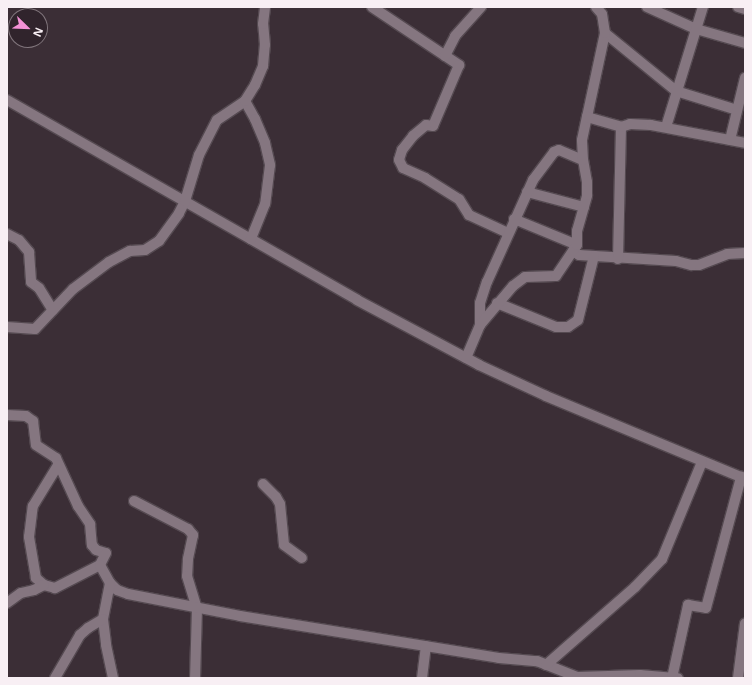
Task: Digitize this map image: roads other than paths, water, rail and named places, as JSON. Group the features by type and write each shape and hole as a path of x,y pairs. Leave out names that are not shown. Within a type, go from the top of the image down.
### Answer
{"street":[{"path":"7,327 35,329 72,289 109,262 130,251 145,250 159,241 179,214 185,201 199,155 217,120 245,101 263,66 265,45 263,24 265,7"},
{"path":"372,7 458,65 433,126 426,125 413,136 402,150 400,160 403,168 425,178 459,199 469,214 508,233"},
{"path":"445,56 455,36 482,7"},
{"path":"647,7 696,29 745,43"},
{"path":"666,127 703,7"},
{"path":"738,7 745,9"},
{"path":"466,358 480,325 497,303 513,286 525,278 556,276 575,248 577,231 587,196 587,182 583,160 582,140 605,32 602,9"},
{"path":"605,32 676,91 737,110"},
{"path":"730,140 745,78"},
{"path":"7,100 357,300 466,358 546,396 743,478 706,608 688,605 674,678 640,675 577,677 537,661 499,658 197,608 128,594 117,590 110,583 100,565"},
{"path":"245,101 256,118 265,144 270,165 265,204 250,239"},
{"path":"588,117 621,127 630,124 666,127 745,143"},
{"path":"618,259 621,127"},
{"path":"480,325 480,303 514,219 533,180 554,152 559,150 583,160"},
{"path":"527,192 584,207"},
{"path":"514,219 575,248 579,255 676,262 691,266 699,265 727,254 745,253"},
{"path":"7,234 19,240 29,252 31,282 39,288 53,310"},
{"path":"497,303 556,327 568,327 578,320 594,256"},
{"path":"7,415 20,414 34,421 36,445 56,458 58,465 69,483 78,506 90,524 92,545 96,550 106,553 100,565 54,588 44,585 36,578 32,564 29,537 30,516 37,497 55,472 58,465"},
{"path":"546,665 636,587 662,559 702,462"},
{"path":"263,484 276,497 280,504 284,546 302,558"},
{"path":"134,501 188,529 193,535 188,559 187,576 197,608 195,678"},
{"path":"110,583 103,619 106,645 113,678"},
{"path":"7,603 21,593 34,590 44,585"},
{"path":"55,678 80,635 103,619"},
{"path":"738,678 745,623"},
{"path":"422,678 426,646"}]}
